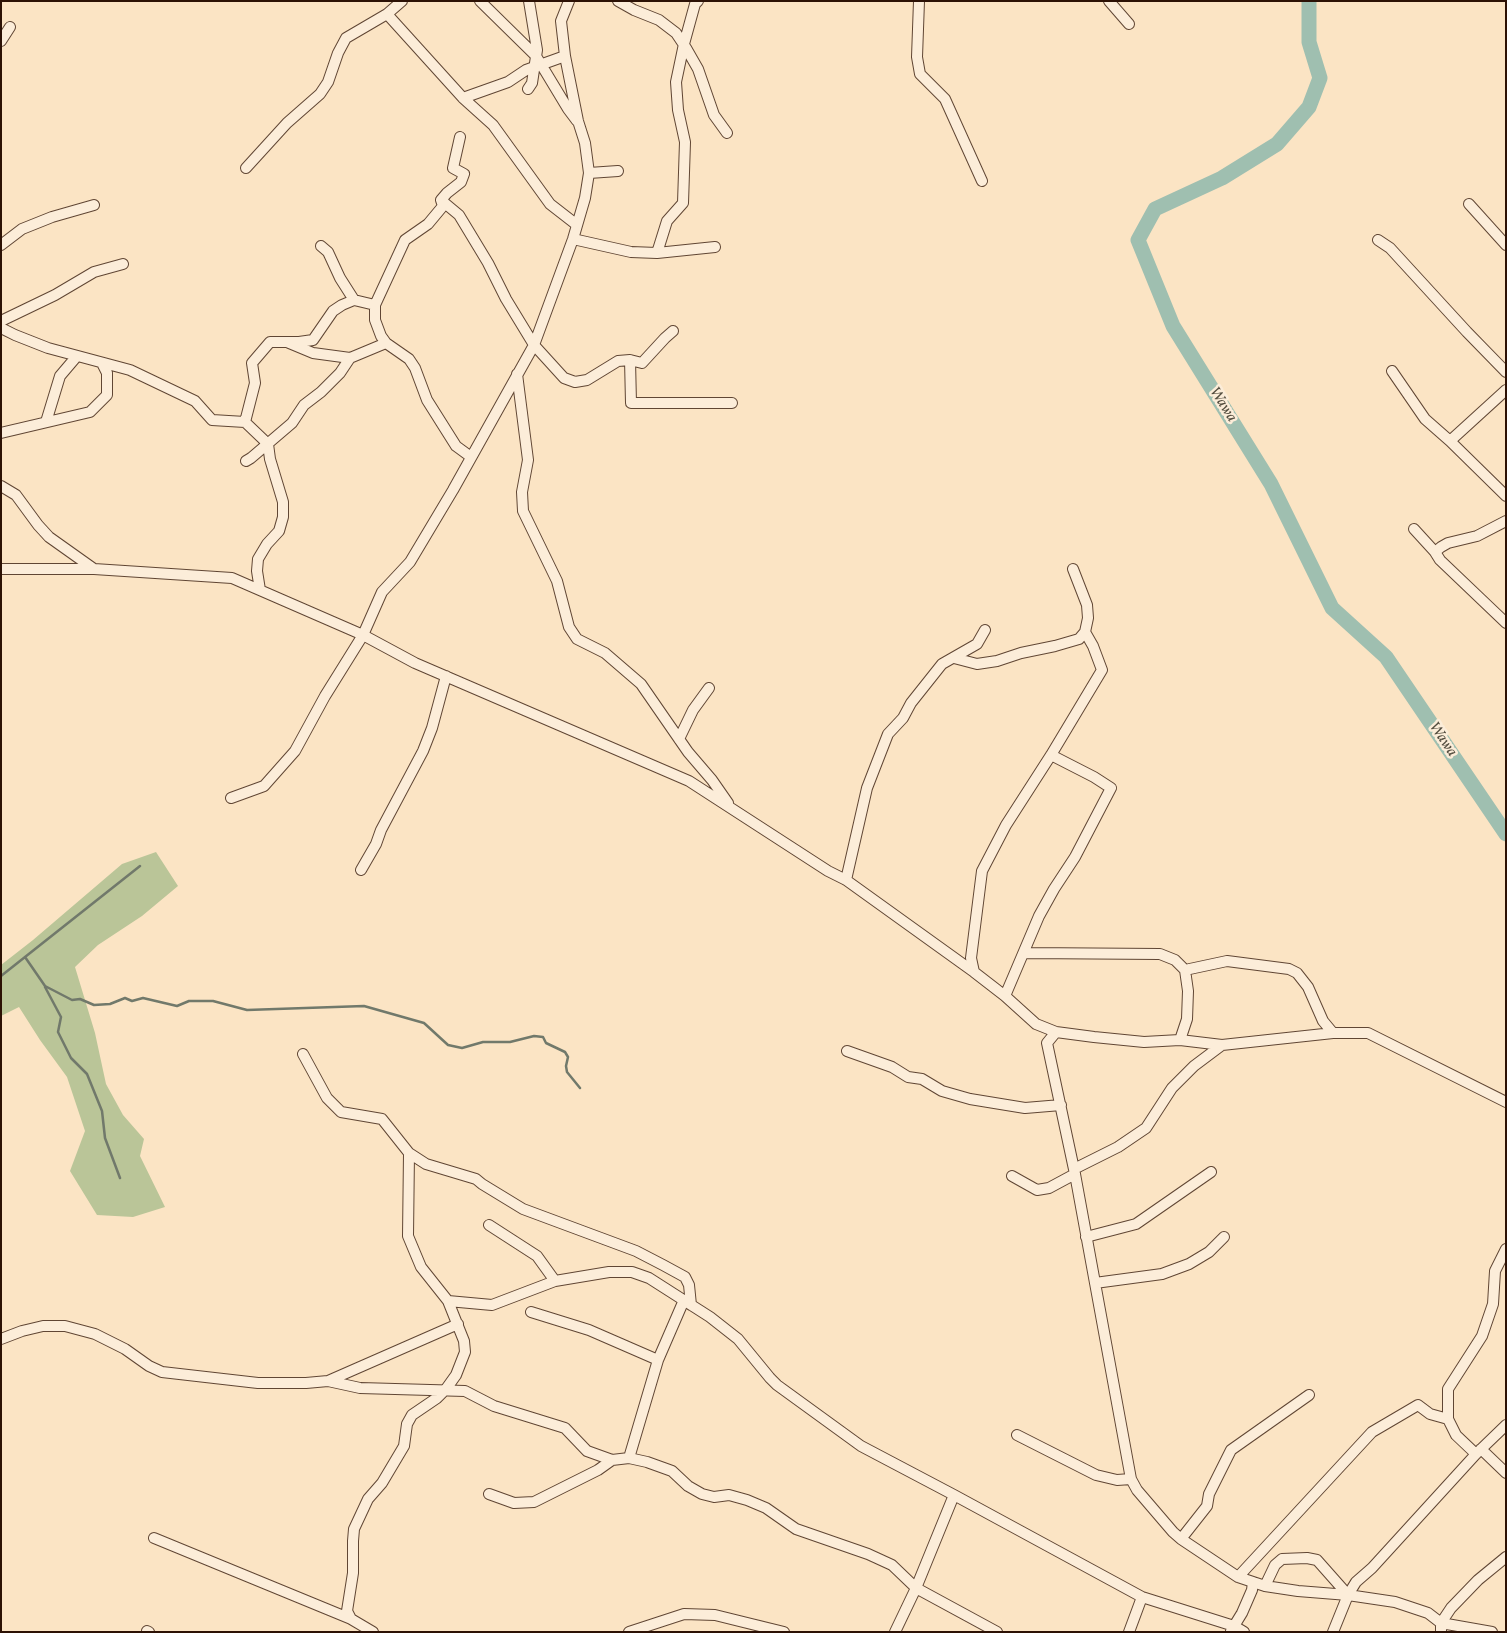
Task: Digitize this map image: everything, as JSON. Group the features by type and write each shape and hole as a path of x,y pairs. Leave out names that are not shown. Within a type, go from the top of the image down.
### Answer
{"street":[{"path":"246,168 287,124 320,94 328,82 338,52 346,38 387,14 402,1"},
{"path":"480,1 537,63 578,121"},
{"path":"528,89 532,83 537,63 535,34 529,1"},
{"path":"232,798 264,786 295,751 325,696 363,635 382,592 410,562 534,344 573,239 585,198 589,173 586,143 578,121 564,56 562,21 569,1"},
{"path":"618,1 659,20 676,33 698,69 714,115 727,133"},
{"path":"657,253 667,221 683,203 685,142 678,110 676,82 684,44 695,4 698,1"},
{"path":"919,1 917,57 920,74 945,99 982,181"},
{"path":"1109,1 1129,24"},
{"path":"387,14 463,98 493,125 550,204 577,225"},
{"path":"1,41 10,27"},
{"path":"463,98 508,82 537,63 564,56"},
{"path":"441,200 461,182 464,174 454,168 460,137"},
{"path":"589,173 618,171"},
{"path":"441,200 443,206 428,224 405,240 375,305 375,320 386,343 409,359 415,368 427,400 456,446 471,457"},
{"path":"441,200 460,215 488,263 506,299 534,344 564,378 575,382 587,380 618,361 630,360 642,363 673,331"},
{"path":"1469,204 1506,245"},
{"path":"1,245 22,229 52,217 94,205"},
{"path":"573,239 631,252 657,253 715,247"},
{"path":"1378,240 1390,248 1466,332 1506,372"},
{"path":"321,246 328,252 340,278 354,300"},
{"path":"1,321 55,295 94,272 123,264"},
{"path":"245,422 255,383 252,363 270,342 313,340 333,311 342,305 354,300 375,305"},
{"path":"1,328 48,348 130,370 195,401 212,420 245,422 268,444 270,460 283,502 283,517 279,531 267,544 258,559 257,572 260,590"},
{"path":"283,341 313,353 350,358 386,343"},
{"path":"46,422 60,376 77,356"},
{"path":"246,460 251,458 292,423 304,405 321,392 340,373 350,358"},
{"path":"630,360 631,403 732,403"},
{"path":"1,433 90,412 107,395 107,373 102,363"},
{"path":"1392,371 1425,419 1506,496"},
{"path":"517,374 528,460 522,492 523,511 557,581 569,627 577,639 605,653 641,684 679,740 712,780 730,806"},
{"path":"1450,441 1506,390"},
{"path":"1,486 16,495 49,537 94,570"},
{"path":"1436,552 1448,543 1477,536 1506,522"},
{"path":"1414,529 1436,552 1440,560 1506,623"},
{"path":"70,552 76,569"},
{"path":"1,569 76,569 232,578 363,635 415,663 689,781 828,871 846,880 1005,996 1036,1024 1046,1043 1061,1105 1131,1479 1137,1490 1173,1532 1238,1577 1265,1586 1395,1602 1428,1613 1441,1627 1492,1632"},
{"path":"954,658 977,664 997,661 1022,652 1079,639 1085,632 1088,618 1087,605 1073,569"},
{"path":"846,880 867,788 888,734 903,718 911,703 942,664 977,644 985,630"},
{"path":"974,972 971,958 982,871 1006,825 1102,670 1093,646 1085,632"},
{"path":"360,870 376,844 381,830 423,751 432,728 446,676"},
{"path":"679,740 693,710 709,688"},
{"path":"1005,996 1025,953 1039,916 1075,857 1111,788 1051,755"},
{"path":"1025,953 1160,954 1175,960 1185,970 1188,991 1187,1019 1180,1040"},
{"path":"1185,970 1227,961 1289,969 1297,973 1308,987 1323,1021 1333,1033"},
{"path":"1036,1024 1056,1032 1094,1037 1144,1042 1180,1040 1222,1045 1333,1033 1368,1033 1506,1102"},
{"path":"1046,1043 1056,1032"},
{"path":"1012,1176 1037,1190 1049,1188 1118,1147 1146,1128 1172,1088 1194,1066 1222,1045"},
{"path":"847,1051 892,1067 908,1077 922,1079 942,1092 970,1099 1025,1108 1061,1105"},
{"path":"303,1054 326,1098 341,1112 382,1119 409,1153 426,1164 476,1179 524,1209 636,1250 685,1277 689,1285 687,1302 658,1360 629,1458"},
{"path":"351,1619 347,1611 354,1573 354,1528 368,1499 382,1483 404,1446 407,1424 412,1414 437,1398 446,1389 456,1375 465,1352 464,1341 448,1301 421,1267 408,1236 409,1153"},
{"path":"1086,1237 1136,1224 1211,1172"},
{"path":"489,1225 537,1256 555,1281"},
{"path":"1095,1283 1162,1274 1190,1264 1209,1252 1224,1237"},
{"path":"1506,1249 1495,1271 1493,1304 1482,1336 1448,1389 1448,1419 1456,1435 1506,1473"},
{"path":"448,1301 492,1304 555,1281 609,1272 632,1272 649,1278 710,1317 738,1339 777,1385 861,1446 1142,1597 1244,1632"},
{"path":"531,1312 588,1330 658,1360"},
{"path":"328,1381 458,1324"},
{"path":"1,1339 43,1326 65,1326 96,1334 162,1372 258,1383 328,1381 360,1388 465,1391 494,1406 566,1428 588,1451 612,1460 629,1458 672,1471 688,1486 702,1494 714,1497 728,1495 747,1500 766,1508 796,1529 868,1554 892,1565 916,1588 997,1632"},
{"path":"1181,1539 1207,1506 1209,1494 1231,1450 1309,1395"},
{"path":"1238,1577 1372,1432 1418,1405 1430,1414 1448,1419"},
{"path":"1333,1632 1348,1595 1356,1582 1372,1568 1478,1452 1506,1425"},
{"path":"1017,1435 1096,1475 1117,1480 1131,1479"},
{"path":"489,1494 514,1504 534,1502 598,1470 612,1460"},
{"path":"895,1632 916,1588 954,1495"},
{"path":"154,1538 351,1619 373,1632"},
{"path":"1441,1627 1451,1608 1478,1580 1506,1557"},
{"path":"1265,1586 1275,1564 1282,1559 1307,1558 1316,1560 1348,1595"},
{"path":"1232,1629 1242,1613 1252,1590 1253,1582"},
{"path":"1130,1632 1142,1597"},
{"path":"629,1632 684,1614 715,1615 784,1632"}],"green space":[{"path":"156,852 178,886 142,916 98,945 75,967 95,1033 106,1084 123,1115 144,1139 140,1156 165,1207 133,1217 97,1215 70,1171 85,1131 67,1077 19,1007 1,1016 1,965 122,864"}],"waterway":[{"name":"Wawa","path":"1309,1 1309,42 1320,78 1309,107 1277,144 1222,178 1155,209 1138,240 1173,326 1271,484 1332,608 1386,657 1506,834"},
{"path":"1,976 140,866"},
{"path":"25,957 45,986 72,1000 80,999 94,1005 110,1004 125,998 132,1001 143,998 177,1006 189,1001 213,1001 247,1010 364,1006 424,1023 448,1045 462,1048 483,1042 510,1042 534,1036 543,1037 546,1043 565,1052 568,1057 567,1072 580,1088"},
{"path":"45,987 61,1017 58,1032 71,1058 87,1074 102,1111 105,1138 120,1178"}]}
